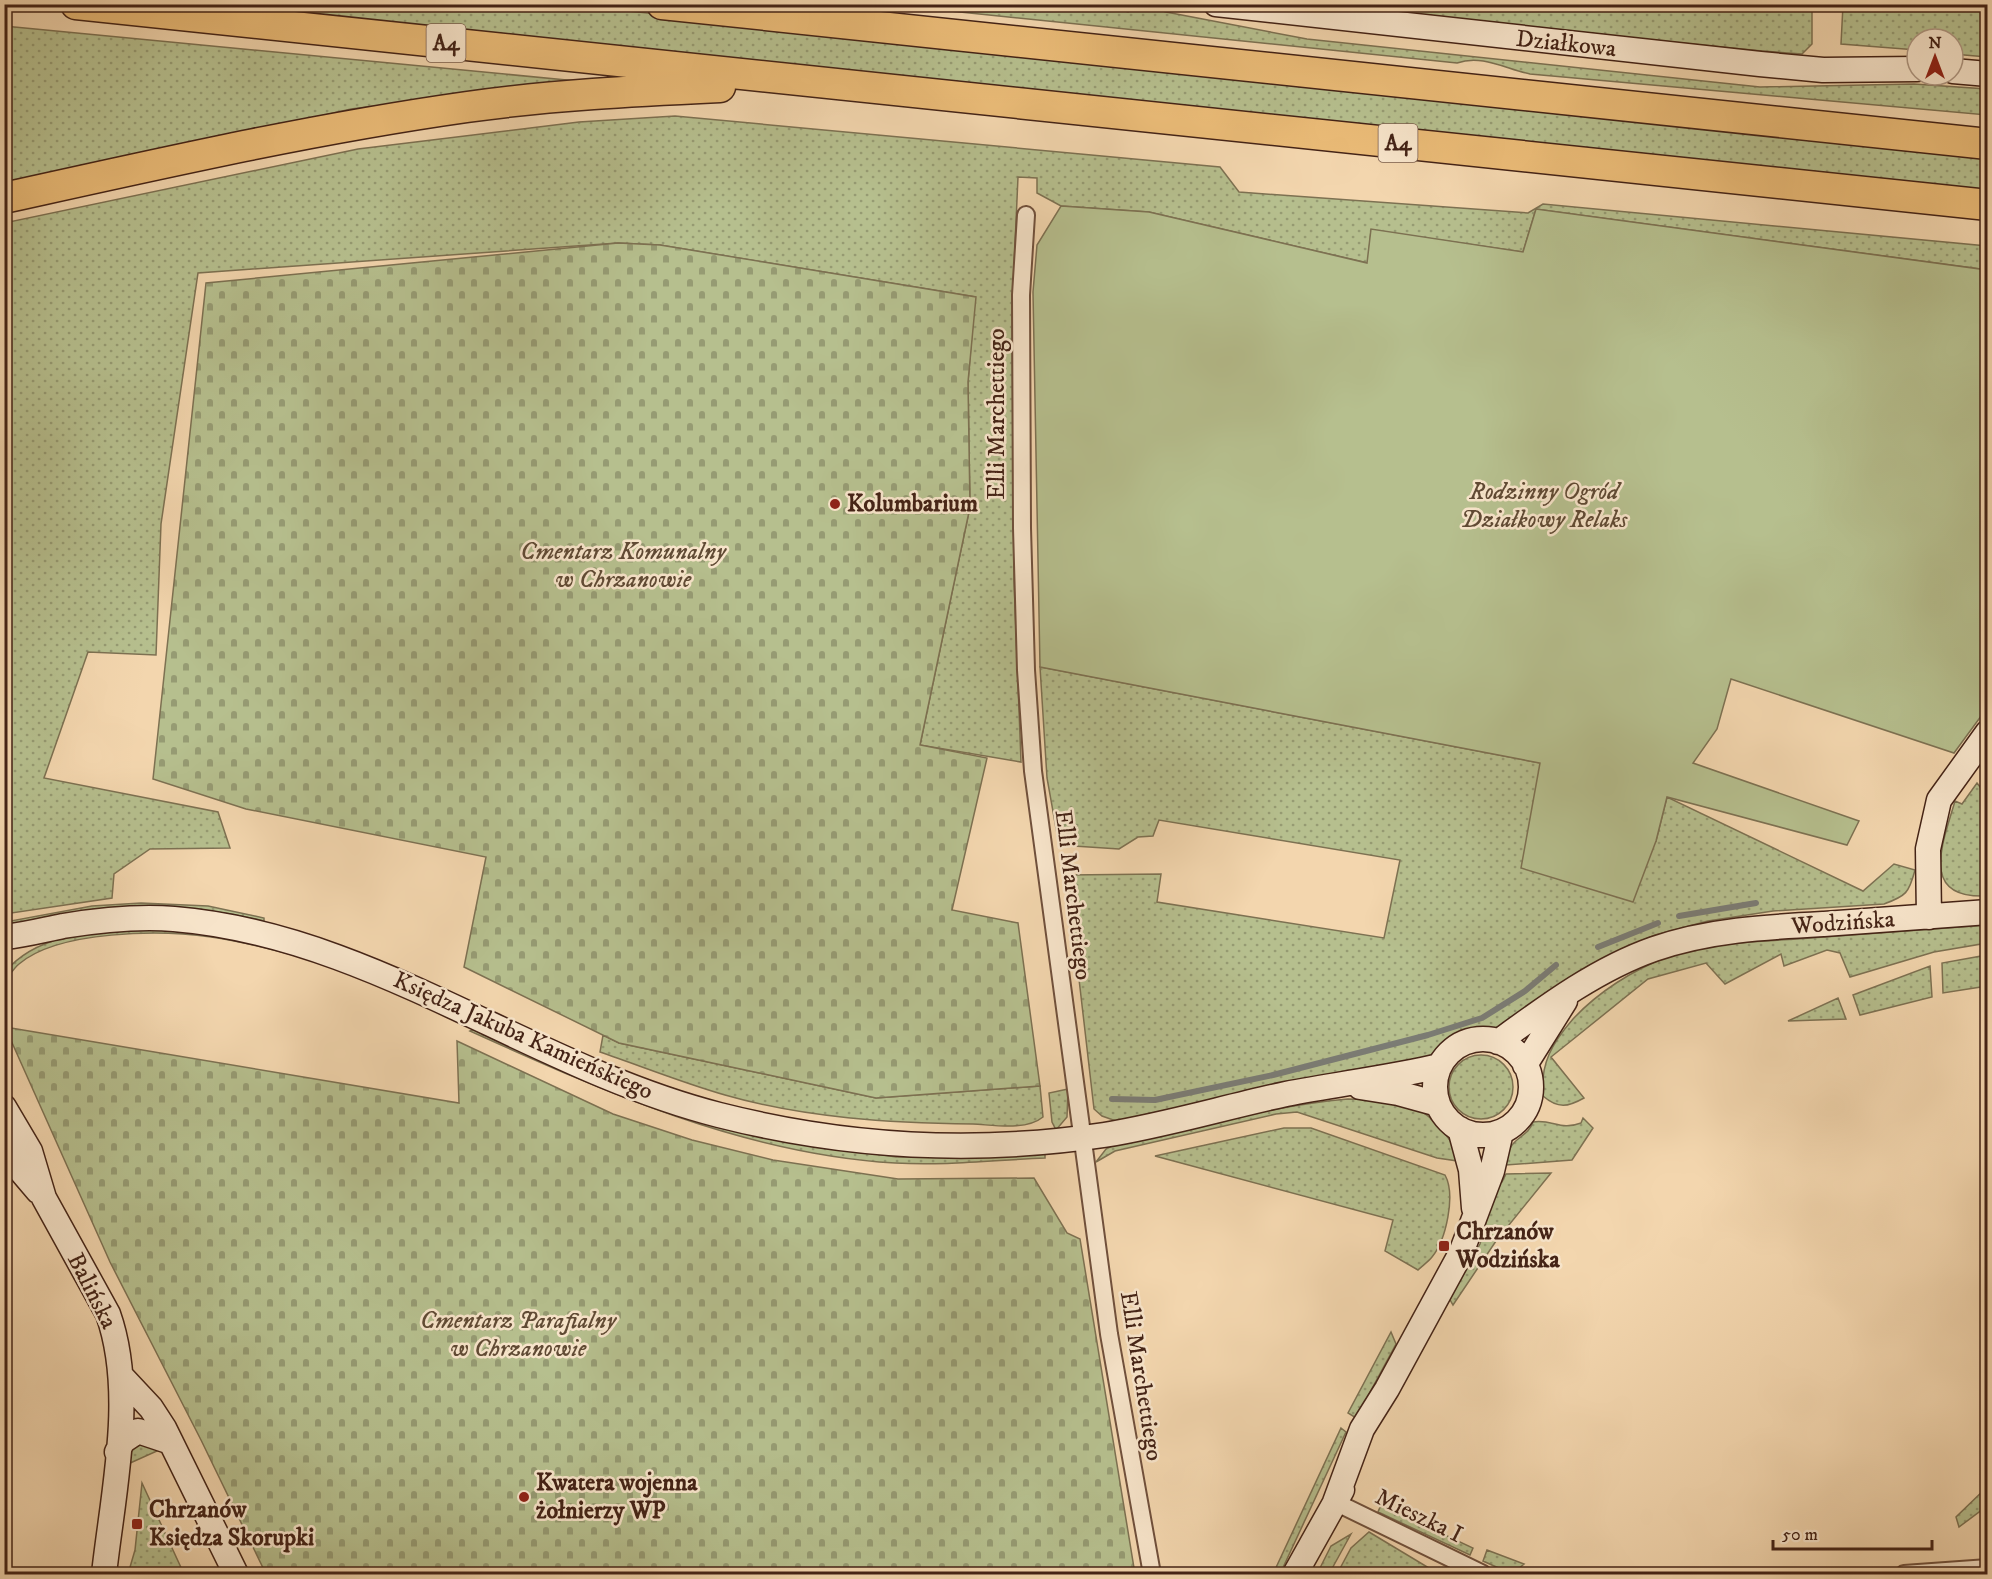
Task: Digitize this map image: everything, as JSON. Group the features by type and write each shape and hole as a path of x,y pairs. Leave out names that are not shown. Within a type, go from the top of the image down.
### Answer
{"highway":[{"name":"A4","path":"76,4 1988,205"},
{"path":"662,4 1988,144"},
{"path":"4,198 309,134 468,107 591,94 816,82"}],"main road":[{"name":"Działkowa","path":"1216,4 1823,70 1905,69"},
{"path":"1965,72 1988,74"},
{"name":"Wodzińska","path":"1498,1042 1569,995 1628,960 1696,937 1794,926 1929,917 1928,849 1940,800 1988,732"},
{"path":"1929,917 1988,912"},
{"name":"Księdza Jakuba Kamieńskiego","path":"11,940 119,918 168,918 230,925 284,938 336,956 421,991 605,1077 729,1117 824,1136 903,1144 991,1145 1082,1138 1134,1130 1289,1094 1440,1066"},
{"name":"Wodzińska","path":"1525,1065 1569,995"},
{"path":"1485,1040 1498,1042 1514,1051 1525,1065 1531,1084 1527,1105 1517,1121 1501,1132 1481,1135 1460,1130 1449,1121 1438,1104 1435,1082 1440,1066 1453,1050 1465,1043 1485,1040"},
{"name":"Księdza Jakuba Kamieńskiego","path":"1346,1085 1398,1093 1438,1104"},
{"name":"Balińska","path":"4,1107 30,1151 44,1198"},
{"path":"1460,1130 1471,1170 1474,1219"},
{"path":"1295,1575 1335,1502 1359,1465 1373,1435 1387,1389 1461,1253 1492,1171 1501,1132"},
{"name":"Balińska","path":"4,1151 44,1198 108,1314 114,1332 122,1377 105,1575"},
{"path":"122,1377 151,1408 171,1442 236,1575"},
{"path":"117,1452 123,1441 138,1431 171,1442"}],"street":[{"name":"Elli Marchettiego","path":"1026,215 1021,296 1021,427 1026,670 1033,771 1108,1334 1152,1575"},
{"name":"Mieszka I","path":"1335,1502 1483,1575"},
{"path":"1904,1575 1988,1568"}],"green space":[{"path":"206,5 571,5 1987,154 1987,194 901,76"},
{"path":"892,5 1108,5 1128,12 1141,5 1166,12 1307,39 1760,87 1905,84 1905,87 1987,89 1987,115 1530,74 1476,60 1457,63"},
{"path":"1301,5 1812,5 1812,44 1802,54 1762,51"},
{"path":"1843,5 1987,5 1987,57 1965,55 1965,27 1905,27 1905,49 1841,44"},
{"path":"4,26 577,81 351,109 5,188"},
{"path":"675,116 1220,167 1239,192 1528,213 1543,204 1987,246 1988,270 1536,209 1523,252 1371,230 1368,263 1149,212 1061,206 1037,193 1037,178 1018,177 1012,312 1014,580 1021,762 920,745 970,507 968,382 975,297 660,245 618,243 198,273 161,524 156,655 88,652 44,778 218,812 230,848 150,849 114,874 112,898 5,914 4,223 358,149 579,122"},
{"name":"Rodzinny Ogród Działkowy Relaks","path":"1061,206 1149,212 1367,263 1371,229 1523,252 1536,209 1987,270 1987,708 1954,753 1731,679 1717,729 1693,763 1859,821 1847,845 1667,797 1656,841 1633,902 1521,868 1540,763 1040,667 1033,292 1037,245"},
{"name":"Cmentarz Komunalny w Chrzanowie","path":"618,243 660,245 976,297 968,382 970,507 920,745 987,758 952,910 1018,923 1040,1086 876,1098 619,1043 464,967 486,857 246,809 153,779 206,283"},
{"path":"1040,667 1540,763 1656,841 1667,797 1863,891 1894,864 1915,870 1906,893 1884,904 1773,911 1708,921 1655,935 1581,971 1505,1027 1462,1033 1419,1063 1348,1070 1116,1121 1102,1116 1094,1109 1067,875 1161,874 1157,902 1384,938 1400,860 1159,820 1153,836 1138,837 1119,849 1059,845 1047,778"},
{"path":"1977,783 1987,796 1987,896 1965,895 1951,888 1943,878 1941,865 1945,834 1955,801 1962,804"},
{"path":"141,903 208,906 264,918 264,921 196,909 134,907 72,914 5,926 5,922 92,906"},
{"path":"1987,925 1987,943 1934,952 1850,977 1840,953 1827,950 1784,966 1781,954 1725,984 1706,963 1648,979 1551,1057 1584,1098 1573,1103 1558,1105 1543,1096 1543,1074 1549,1054 1573,1019 1593,1000 1617,983 1641,968 1667,957 1699,948 1732,944"},
{"path":"152,928 210,931 318,962 251,944 211,937 166,933 111,935 59,944 37,953 19,964 5,981 5,972 19,958 54,941 93,933"},
{"path":"1987,955 1987,986 1943,993 1942,963"},
{"path":"1930,966 1932,997 1860,1015 1853,995"},
{"path":"1838,998 1846,1019 1788,1021"},
{"name":"Cmentarz Parafialny w Chrzanowie","path":"5,1027 459,1103 457,1041 613,1114 692,1140 773,1160 898,1179 1034,1178 1067,1233 1080,1239 1135,1574 266,1574 110,1262"},
{"path":"476,1028 768,1137 896,1157 966,1157 1045,1152 1045,1158 914,1164 839,1157 784,1147 730,1133 624,1097 470,1031"},
{"path":"603,1035 619,1043 876,1098 1040,1086 1043,1117 1019,1126 1000,1126 848,1118 786,1109 709,1090 600,1052"},
{"path":"1475,1055 1487,1055 1504,1064 1511,1075 1513,1087 1511,1099 1504,1110 1487,1119 1475,1119 1463,1114 1454,1105 1449,1093 1449,1081 1454,1069 1463,1060"},
{"path":"1068,1089 1067,1117 1056,1130 1052,1122 1049,1093"},
{"path":"1348,1099 1387,1100 1421,1111 1447,1137 1458,1161 1437,1158 1297,1112 1276,1114 1115,1151 1096,1162 1106,1149 1114,1145 1260,1112"},
{"path":"1583,1118 1593,1128 1572,1160 1506,1165 1513,1143 1530,1128 1533,1122 1567,1126 1581,1123"},
{"path":"1284,1128 1311,1128 1445,1175 1450,1194 1448,1217 1441,1240 1430,1259 1418,1270 1385,1251 1393,1220 1155,1156"},
{"path":"1551,1173 1496,1241 1453,1305 1449,1298 1480,1244 1497,1182 1502,1182 1506,1174"},
{"path":"1391,1332 1396,1344 1356,1418 1348,1413"},
{"path":"1341,1428 1346,1432 1280,1574 1273,1574"},
{"path":"143,1443 151,1444 157,1451 128,1464 132,1450"},
{"path":"142,1483 184,1574 128,1574 135,1550"},
{"path":"1987,1487 1987,1506 1959,1527 1956,1517"},
{"path":"1381,1505 1473,1548 1470,1555 1378,1512"},
{"path":"1369,1532 1439,1574 1337,1574 1351,1548"},
{"path":"1351,1534 1329,1574 1317,1574 1331,1546"},
{"path":"1487,1550 1524,1564 1512,1574 1483,1561"}],"waterway":[{"path":"1679,916 1756,903"},
{"path":"1598,947 1658,923"},
{"path":"1112,1099 1155,1100 1273,1075 1428,1035 1482,1018 1525,991 1556,965"}],"place":[{"name":"Kolumbarium","path":"835,504"},
{"name":"Chrzanów Wodzińska","path":"1444,1246"},
{"name":"Kwatera wojenna żołnierzy WP","path":"524,1497"},
{"name":"Chrzanów Księdza Skorupki","path":"137,1524"}]}
